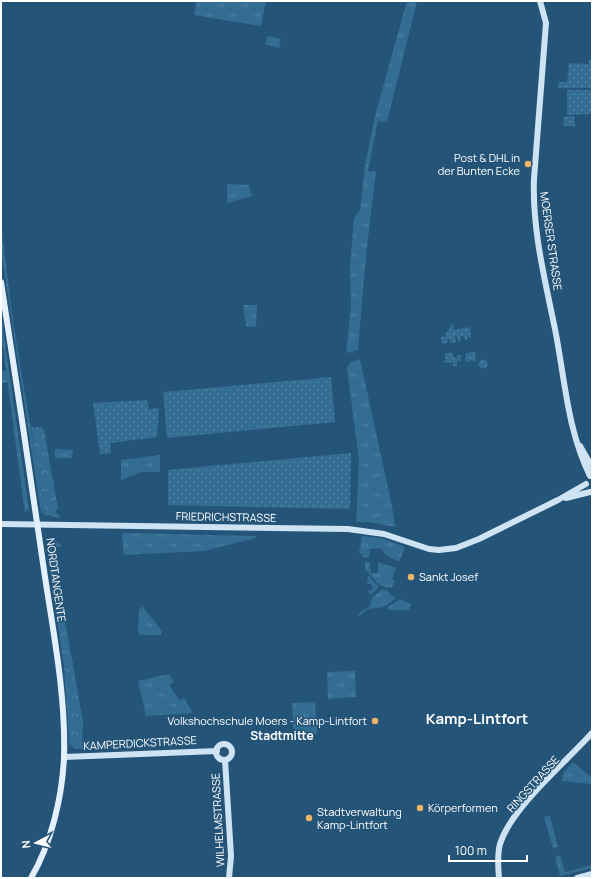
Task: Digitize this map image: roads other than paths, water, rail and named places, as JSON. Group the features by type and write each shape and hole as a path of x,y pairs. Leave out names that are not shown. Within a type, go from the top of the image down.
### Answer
{"main road":[{"name":"NORDTANGENTE","path":"1,282 38,525 55,647 62,711 64,757 59,792 47,843 31,878"}],"street":[{"name":"MOERSER STRASSE","path":"540,1 546,23 534,179 534,201 544,276 555,330 569,418 580,456 591,475"},
{"name":"MOERSER STRASSE","path":"574,435 592,467"},
{"path":"558,500 586,484 591,475"},
{"path":"558,500 591,492 586,484"},
{"name":"FRIEDRICHSTRASSE","path":"1,524 361,530 384,534 428,548 447,550 463,547 558,500"},
{"name":"RINGSTRASSE","path":"499,878 498,853 500,843 509,827 533,796 592,733"},
{"path":"221,745 230,746 232,755 225,760 219,757 217,751 221,745"},
{"name":"KAMPERDICKSTRASSE","path":"64,757 217,751"},
{"name":"WILHELMSTRASSE","path":"225,760 231,856 229,878"},
{"path":"577,878 592,874"}],"place":[{"name":"Post & DHL in der Bunten Ecke","path":"528,164"},
{"name":"Sankt Josef","path":"411,577"},
{"name":"Volkshochschule Moers - Kamp-Lintfort","path":"375,721"},
{"name":"Körperformen","path":"420,808"},
{"name":"Stadtverwaltung Kamp-Lintfort","path":"309,818"}],"district":[{"name":"Kamp-Lintfort","path":"477,719"},
{"name":"Stadtmitte","path":"282,736"}]}
